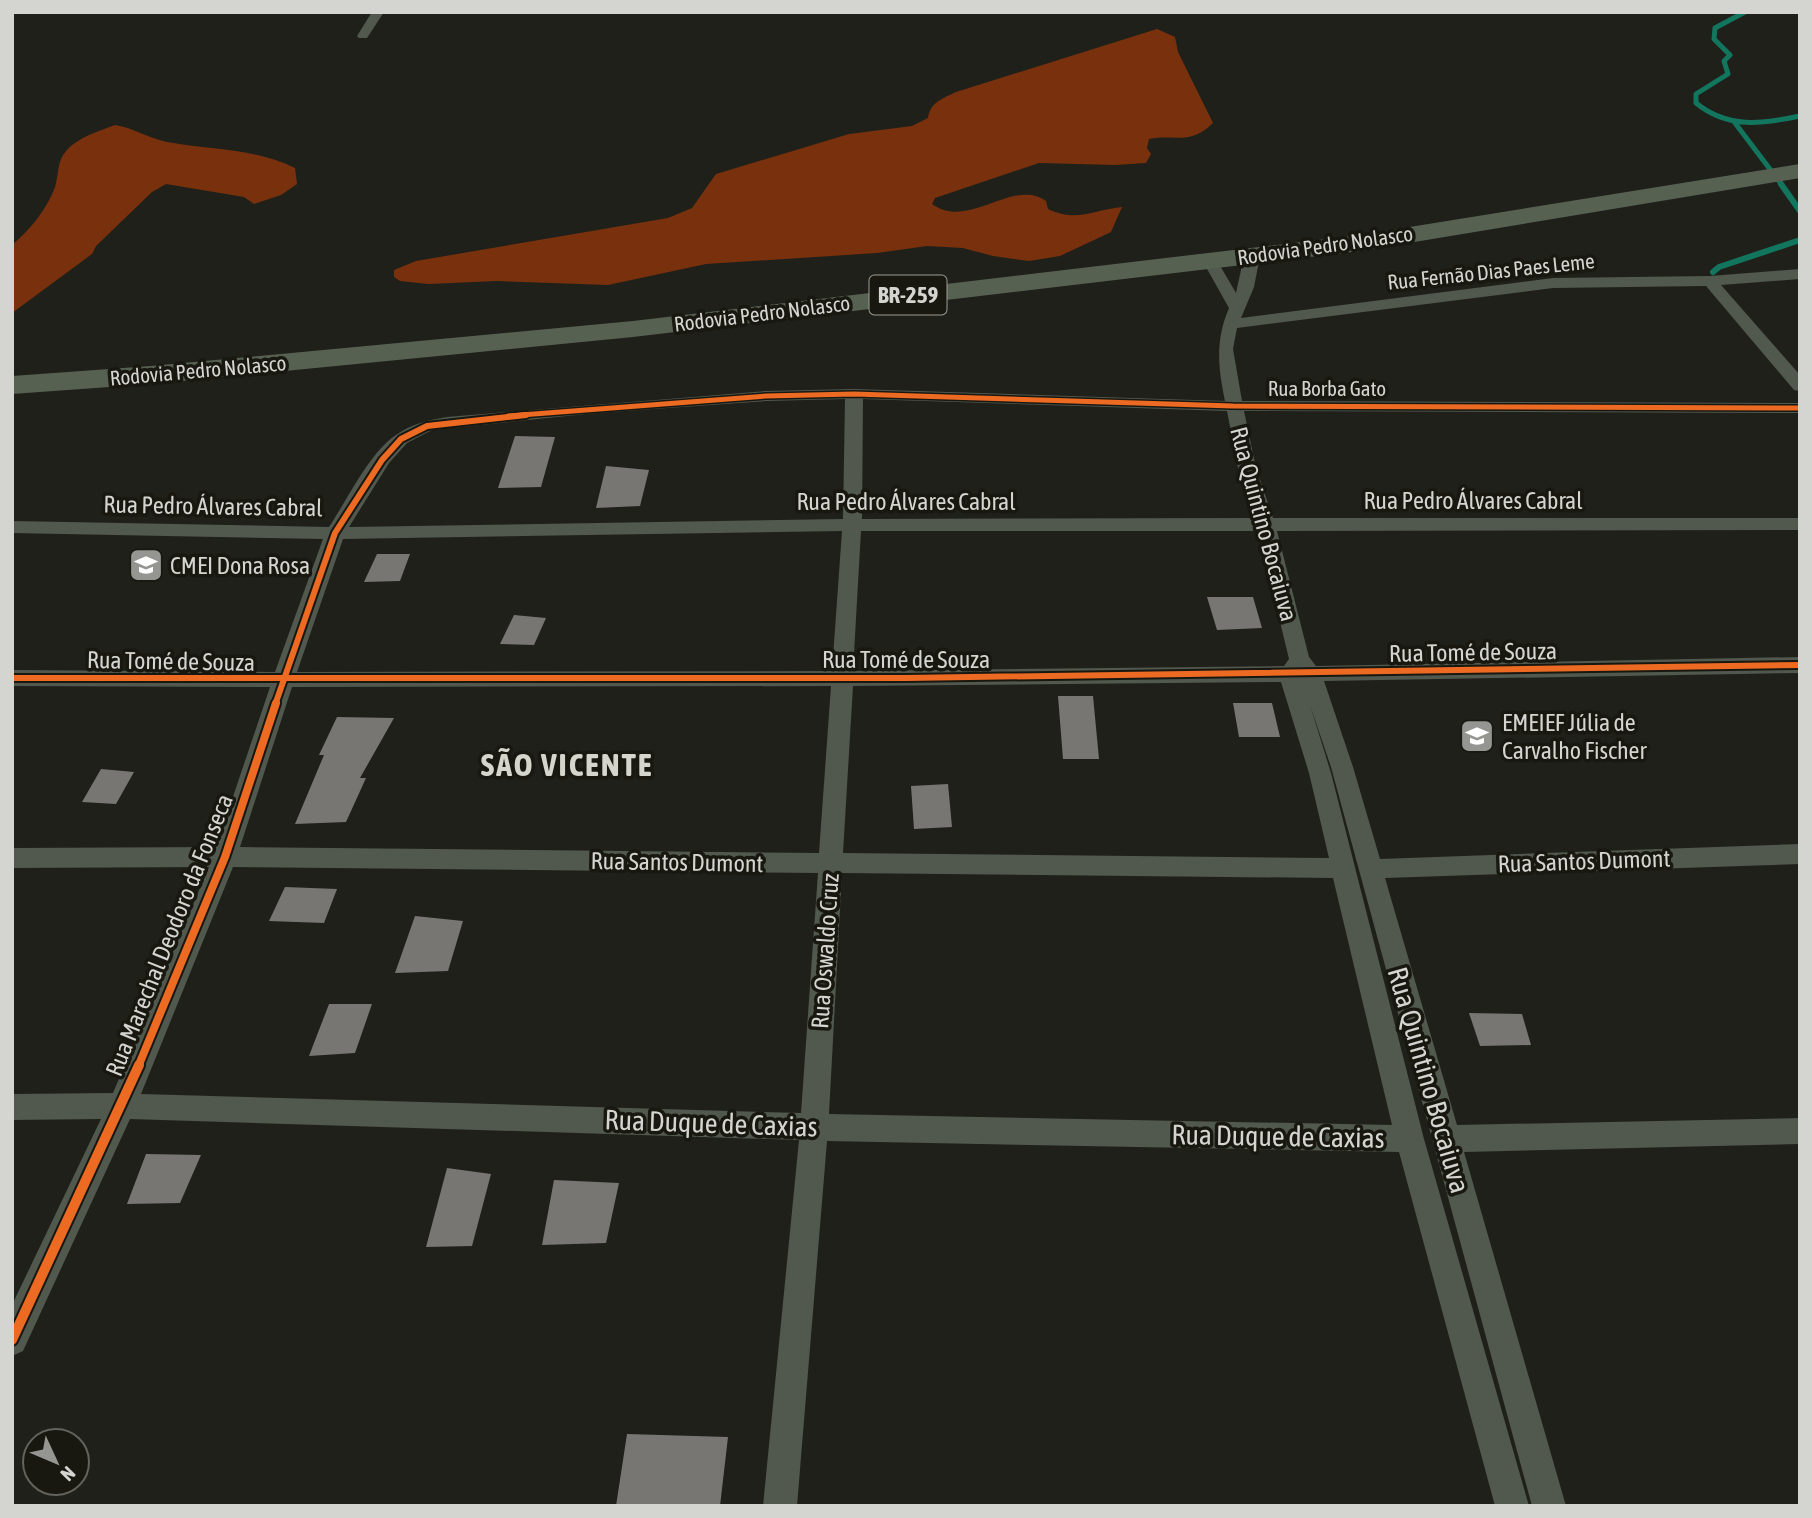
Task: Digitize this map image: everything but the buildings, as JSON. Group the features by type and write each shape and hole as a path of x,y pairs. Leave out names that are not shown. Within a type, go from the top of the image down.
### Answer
{"highway":[{"name":"Rodovia Pedro Nolasco","path":"12,385 152,375 633,329 1252,256 1360,243 1800,171"}],"street":[{"path":"363,36 378,12"},
{"name":"Rua Quintino Bocaiuva","path":"1252,256 1246,287 1233,315 1226,349 1233,406 1247,468 1266,525 1300,669 1320,773 1356,869 1446,1139 1549,1506"},
{"path":"1210,260 1233,315"},
{"name":"Rua Fernão Dias Paes Leme","path":"1233,315 1553,282 1710,281 1800,274"},
{"path":"1710,281 1800,386"},
{"name":"Rua Borba Gato","path":"335,533 382,460 408,434 427,426 596,408 766,396 854,394 1233,406 1797,411"},
{"name":"Rua Oswaldo Cruz","path":"780,1506 814,1126 852,525 854,394"},
{"name":"Rua Pedro Álvares Cabral","path":"12,527 335,533 852,525 1800,523"},
{"path":"1771,524 1800,533"},
{"name":"Rua Marechal Deodoro da Fonseca","path":"12,1340 122,1106 225,857 335,533"},
{"name":"Rua Tomé de Souza","path":"12,678 283,681 843,679 1300,669 1800,665"},
{"name":"Rua Santos Dumont","path":"12,858 225,857 1356,869 1800,854"},
{"name":"Rua Quintino Bocaiuva","path":"1356,869 1410,1139 1512,1506"},
{"name":"Rua Duque de Caxias","path":"12,1107 122,1106 814,1126 1410,1139"},
{"path":"1446,1139 1800,1131"}],"shaded area":[{"path":"1157,29 1175,37 1178,52 1213,123 1204,130 1189,137 1149,139 1147,148 1151,154 1146,163 1039,163 935,198 932,204 946,211 961,212 1019,195 1033,195 1046,201 1048,209 1068,215 1122,207 1111,232 1060,256 1029,261 963,248 927,246 877,253 706,264 608,285 497,281 428,284 400,281 394,277 394,270 416,261 668,218 692,208 716,174 849,134 912,126 928,118 938,101 956,92"},
{"path":"115,125 167,142 248,153 280,161 295,168 297,184 281,195 254,204 244,197 166,184 152,192 96,246 92,254 12,313 12,245 43,211 55,187 61,159 66,151 83,138"}],"waterway":[{"path":"1745,12 1715,28 1714,39 1730,55 1724,61 1728,74 1696,94 1696,103 1733,121 1759,122 1800,116"},
{"path":"1735,123 1782,185"},
{"path":"1781,184 1800,211"},
{"path":"1713,272 1719,267 1800,240"}],"cycle path":[{"path":"12,1340 122,1106 225,857 335,533 382,460 401,439 427,426 447,422 766,396 854,394 1233,406 1800,408"},
{"path":"12,678 906,678 1800,665"}],"place":[{"name":"CMEI Dona Rosa","path":"146,565"},
{"name":"EMEIEF Júlia de Carvalho Fischer","path":"1477,736"}],"district":[{"name":"SÃO VICENTE","path":"567,764"}]}
